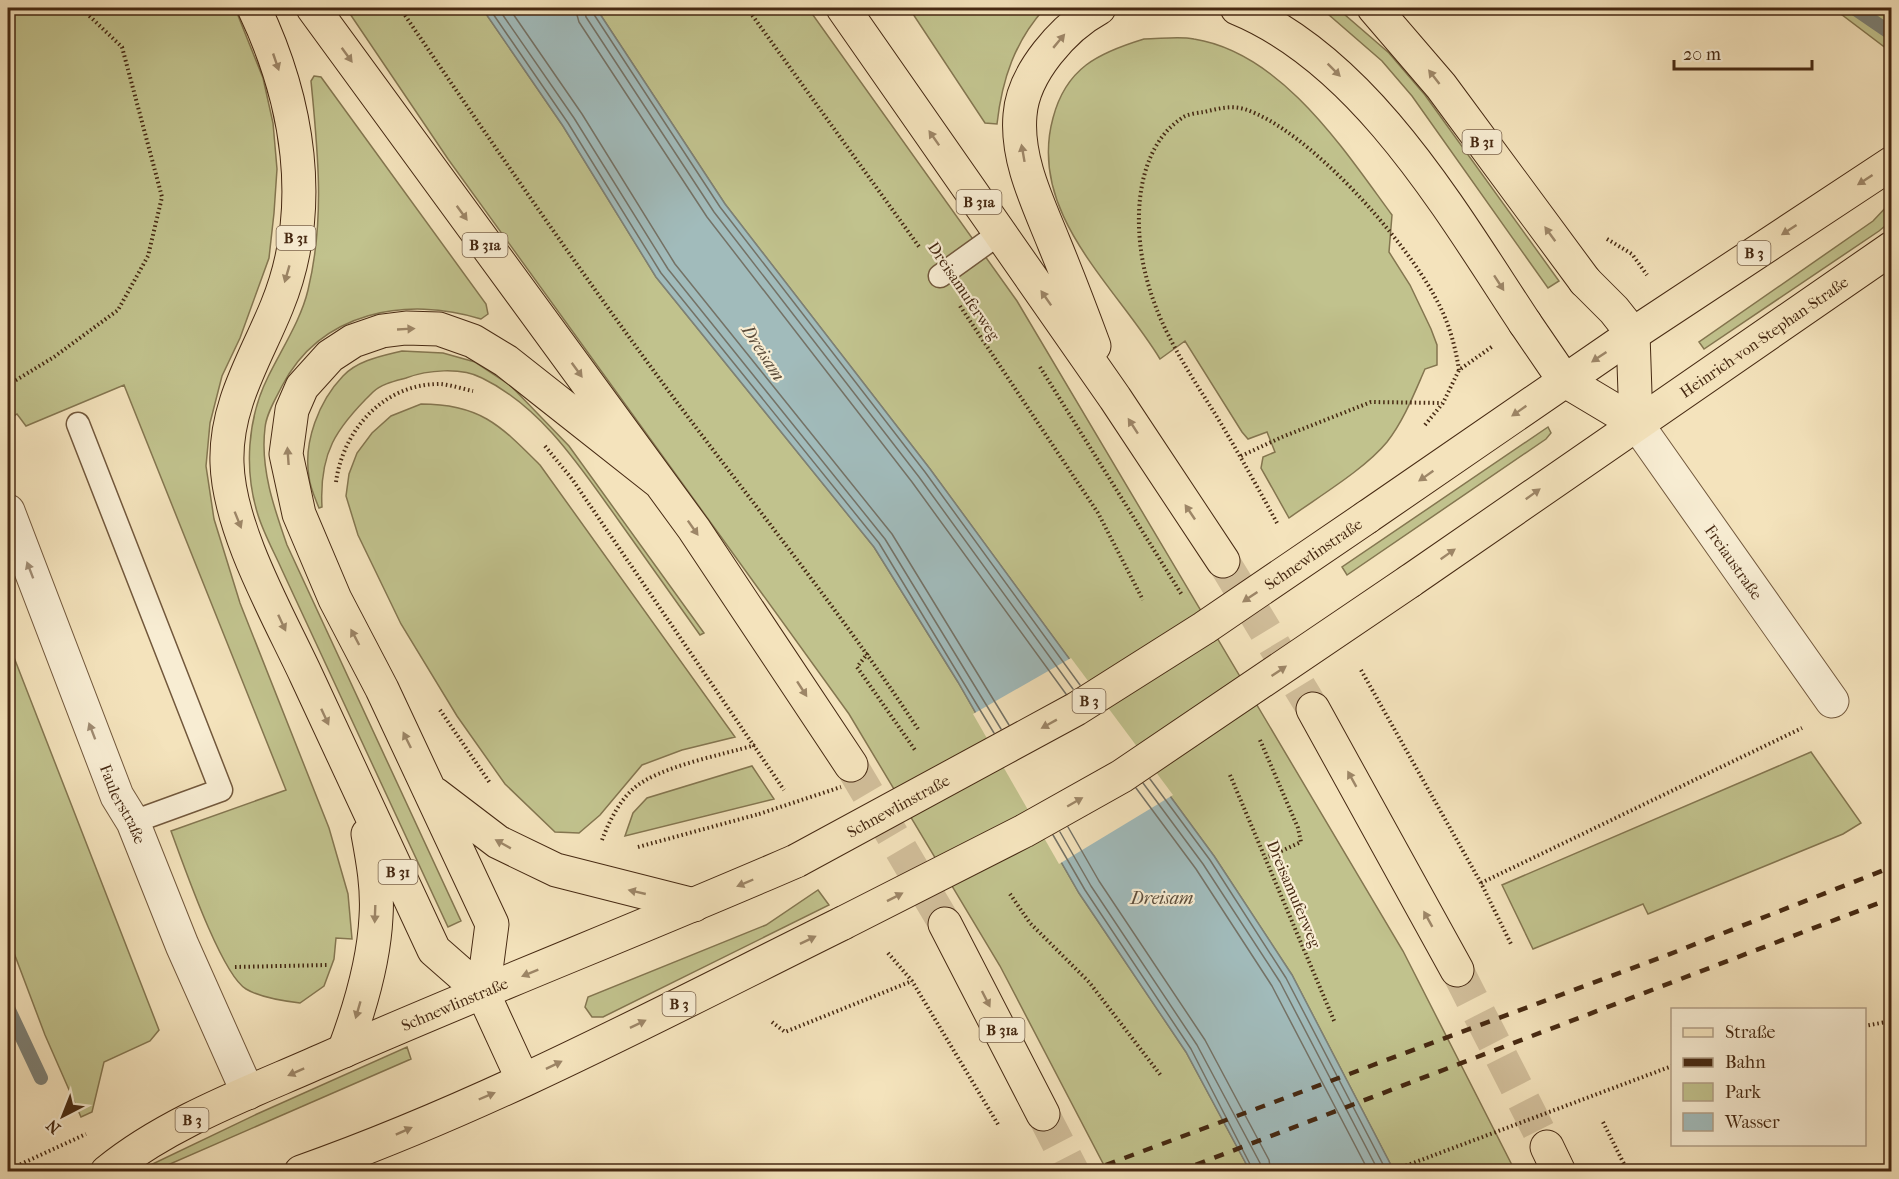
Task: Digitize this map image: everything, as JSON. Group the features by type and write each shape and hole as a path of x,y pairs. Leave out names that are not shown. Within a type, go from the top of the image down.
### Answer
{"main road":[{"name":"B 31","path":"254,8 284,85 300,174 297,229 289,271 277,306 246,372 233,411 226,463 234,511 263,583 434,950 483,993"},
{"name":"B 31a","path":"314,8 658,481 767,637 851,765"},
{"name":"B 31a","path":"843,8 1115,398 1223,561"},
{"path":"1099,8 1079,19 1058,41 1028,83 1020,115 1022,154 1115,398"},
{"path":"1237,8 1289,33 1325,60 1362,97 1402,146 1466,234 1564,380 1636,423"},
{"name":"B 31","path":"1374,8 1441,86 1585,281 1633,334"},
{"name":"B 3","path":"1633,334 1892,163"},
{"name":"Heinrich-von-Stephan-Straße","path":"1636,423 1892,248"},
{"path":"523,1080 483,993 492,924 432,791 335,599 299,514 286,454 292,410 302,387 330,356 353,341 382,331 439,329 473,341 506,361 658,481"},
{"path":"1633,334 1636,423"},
{"name":"Schnewlinstraße","path":"106,1172 136,1147 248,1093 796,861 1076,710 1204,628 1633,334"},
{"name":"B 3","path":"301,1172 357,1152 523,1080 843,923 1024,831 1122,776 1410,581 1636,423"},
{"path":"1313,709 1456,970"},
{"path":"432,791 498,842 556,870 694,905"},
{"path":"344,1051 360,1008 376,917 374,868 362,794"},
{"name":"B 31a","path":"945,924 1043,1114"}],"street":[{"name":"Freiaustraße","path":"1636,423 1832,701"},
{"name":"Faulerstraße","path":"8,511 117,796 133,822 193,968 248,1093"}],"lane":[{"path":"940,276 1000,233"},
{"path":"78,424 221,790 133,822"}],"path":[{"path":"8,385 54,357 118,310 148,256 162,197 122,47 81,8"},
{"path":"400,8 557,240 785,547 868,653 918,729"},
{"name":"Dreisamuferweg","path":"747,8 940,276 1098,513 1143,600"},
{"path":"1278,524 1241,456 1164,331 1145,275 1138,216 1144,169 1166,134 1183,117 1229,107 1244,109 1276,125 1324,162 1374,212 1435,297 1454,341 1459,370 1443,403 1419,433"},
{"path":"1039,364 1180,592"},
{"path":"336,483 339,462 352,433 370,412 391,397 415,387 442,384 478,392"},
{"path":"1241,456 1282,437 1371,402 1443,403"},
{"path":"543,445 572,479 784,790"},
{"path":"868,653 857,667 911,745"},
{"path":"1361,670 1482,883 1511,944"},
{"path":"1482,883 1799,730 1832,701"},
{"path":"435,704 492,785"},
{"path":"1260,740 1298,828 1301,842 1266,858"},
{"path":"598,848 610,819 624,798 639,784 666,771 755,745"},
{"name":"Dreisamuferweg","path":"1230,776 1335,1023"},
{"path":"657,843 759,814"},
{"path":"1010,894 1030,923 1089,982 1162,1077"},
{"path":"888,953 912,981 999,1126"},
{"path":"193,968 339,965"},
{"path":"772,1023 785,1032 912,981"},
{"path":"1866,1026 1892,1021"},
{"path":"1389,1172 1671,1066"},
{"path":"1603,1122 1629,1172"},
{"path":"8,1170 96,1129"}],"green space":[{"path":"8,8 235,8 263,78 273,123 277,169 269,258 240,338 222,376 210,423 206,466 214,519 240,603 329,828 348,894 352,939 336,938 334,959 324,986 300,1003 258,995 246,989 236,979 214,941 171,831 286,790 124,385 26,426 17,414 8,420"},
{"path":"346,8 482,8 563,126 656,277 874,547 958,682 1079,893 1186,1052 1250,1171 1107,1171 1000,966 849,714 448,159"},
{"path":"596,8 808,8 1017,301 1403,951 1515,1171 1394,1171 1292,975 1214,856 930,469 725,204"},
{"path":"909,8 1045,8 1018,47 1006,76 997,124 985,123"},
{"path":"1321,8 1337,8 1389,53 1425,95 1559,281 1548,288 1412,96 1382,61"},
{"path":"1833,8 1879,8 1891,17 1891,52"},
{"path":"1188,38 1226,48 1255,63 1283,84 1308,108 1353,162 1392,215 1389,252 1410,285 1437,345 1437,365 1425,369 1404,416 1387,442 1354,472 1289,518 1261,468 1263,457 1275,452 1267,432 1248,439 1185,341 1160,359 1080,246 1064,216 1052,185 1048,153 1053,118 1066,87 1075,75 1098,57 1144,39"},
{"path":"314,76 321,77 486,304 488,314 481,319 453,312 424,309 396,310 368,316 343,326 319,341 299,361 282,386 269,412 264,443 269,488 287,545 461,921 448,927 266,536 258,515 251,481 250,445 256,410 268,377 301,312 313,264 318,212 316,134 311,81"},
{"path":"1891,202 1891,221 1879,231 1704,349 1699,342 1873,221"},
{"path":"402,351 443,353 475,362 510,385 569,446 704,633 700,635 559,440 542,422 504,390 474,375 454,371 424,373 388,383 373,392 349,418 332,443 324,471 322,507 319,508 310,485 308,450 320,410 334,386 349,371 371,359"},
{"path":"421,404 459,408 488,419 540,465 735,737 682,750 642,765 600,815 579,833 555,832 505,784 457,716 401,624 358,535 346,496 349,474 357,453 372,433 391,416"},
{"path":"1548,427 1551,433 1546,439 1347,575 1342,567"},
{"path":"8,642 159,1030 150,1041 104,1062 92,1112 81,1117 45,1035 8,937"},
{"path":"1811,752 1861,823 1843,834 1648,914 1643,904 1533,949 1502,885"},
{"path":"752,766 774,799 625,836 633,813 647,798"},
{"path":"818,890 829,905 603,1017 592,1017 585,1007 588,997 766,925"},
{"path":"407,1047 411,1059 154,1171 138,1171 257,1114"}],"water":[{"name":"Dreisam","path":"482,8 596,8 725,204 930,469 1214,856 1292,975 1394,1171 1250,1171 1186,1052 1079,893 958,682 874,547 656,277 563,126"}],"pier":[{"path":"1071,658 1173,795 1059,864 973,714"}],"waterway":[{"path":"1854,8 1892,34"},
{"path":"8,1008 41,1078"}],"tunnel":[{"path":"1223,561 1313,709"},
{"path":"851,765 945,924"},
{"path":"1457,970 1547,1147"},
{"path":"1043,1114 1073,1172"}],"railway":[{"path":"1087,1172 1665,956 1892,867"},
{"path":"1177,1172 1892,898"}]}
